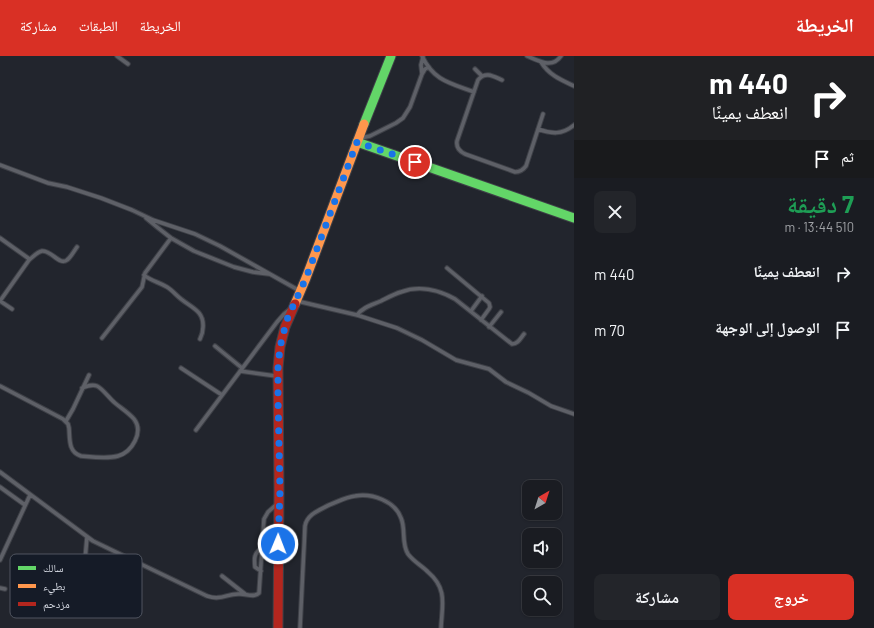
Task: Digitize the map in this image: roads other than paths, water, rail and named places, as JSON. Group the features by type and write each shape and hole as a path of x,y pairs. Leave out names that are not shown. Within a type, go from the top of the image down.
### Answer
{"street":[{"path":"278,628 278,376 282,337 288,317 301,291 391,56"},
{"path":"358,140 574,218"}],"lane":[{"path":"117,56 128,64"},
{"path":"527,56 541,62 548,63 558,61 561,56"},
{"path":"422,57 422,74"},
{"path":"422,57 435,74 442,80 474,92"},
{"path":"541,62 553,75 574,86"},
{"path":"358,140 370,136 403,118 410,107 422,74 429,67"},
{"path":"475,69 482,76"},
{"path":"502,80 488,75 482,76 478,80 457,141 458,149 462,153 515,172 519,171 526,166 544,114"},
{"path":"538,129 548,133 558,133 567,130 574,125"},
{"path":"0,165 48,183 67,187 101,198 153,220 208,239 301,291"},
{"path":"144,216 156,228 194,251 227,265 272,275"},
{"path":"0,238 29,260"},
{"path":"102,338 142,287 144,275 171,238"},
{"path":"12,309 0,301 29,260 38,252 43,251 48,252 65,262 77,247"},
{"path":"447,268 489,303 490,307 481,320"},
{"path":"144,275 151,280 169,288 200,314 204,322 203,333 200,339"},
{"path":"357,315 365,307 402,291 420,289 434,290 447,294 455,299 512,344 516,344 524,334"},
{"path":"471,312 482,296"},
{"path":"196,430 280,317 294,304 357,315 391,326 410,334 456,360 489,369 506,382 551,406 574,414"},
{"path":"490,327 501,312"},
{"path":"215,346 241,369 278,376"},
{"path":"182,368 222,395"},
{"path":"66,421 89,375"},
{"path":"0,386 66,421 69,428 70,446 75,454 81,456 109,457 121,455 129,450 134,442 137,432 134,419 98,387 92,385 82,388"},
{"path":"0,472 87,537 119,554"},
{"path":"0,487 25,505"},
{"path":"0,560 30,495"},
{"path":"300,628 305,526 307,520 313,514 331,505 350,497 361,495 372,496 385,501 398,512 402,523 404,543 408,554 433,576 441,587 441,628"},
{"path":"142,565 211,598 220,598 233,594 254,596 259,593 264,519 270,509 279,502"},
{"path":"86,554 87,537"},
{"path":"261,572 255,567 255,555 256,552 262,548"},
{"path":"222,576 245,594"},
{"path":"0,588 5,589"}]}
